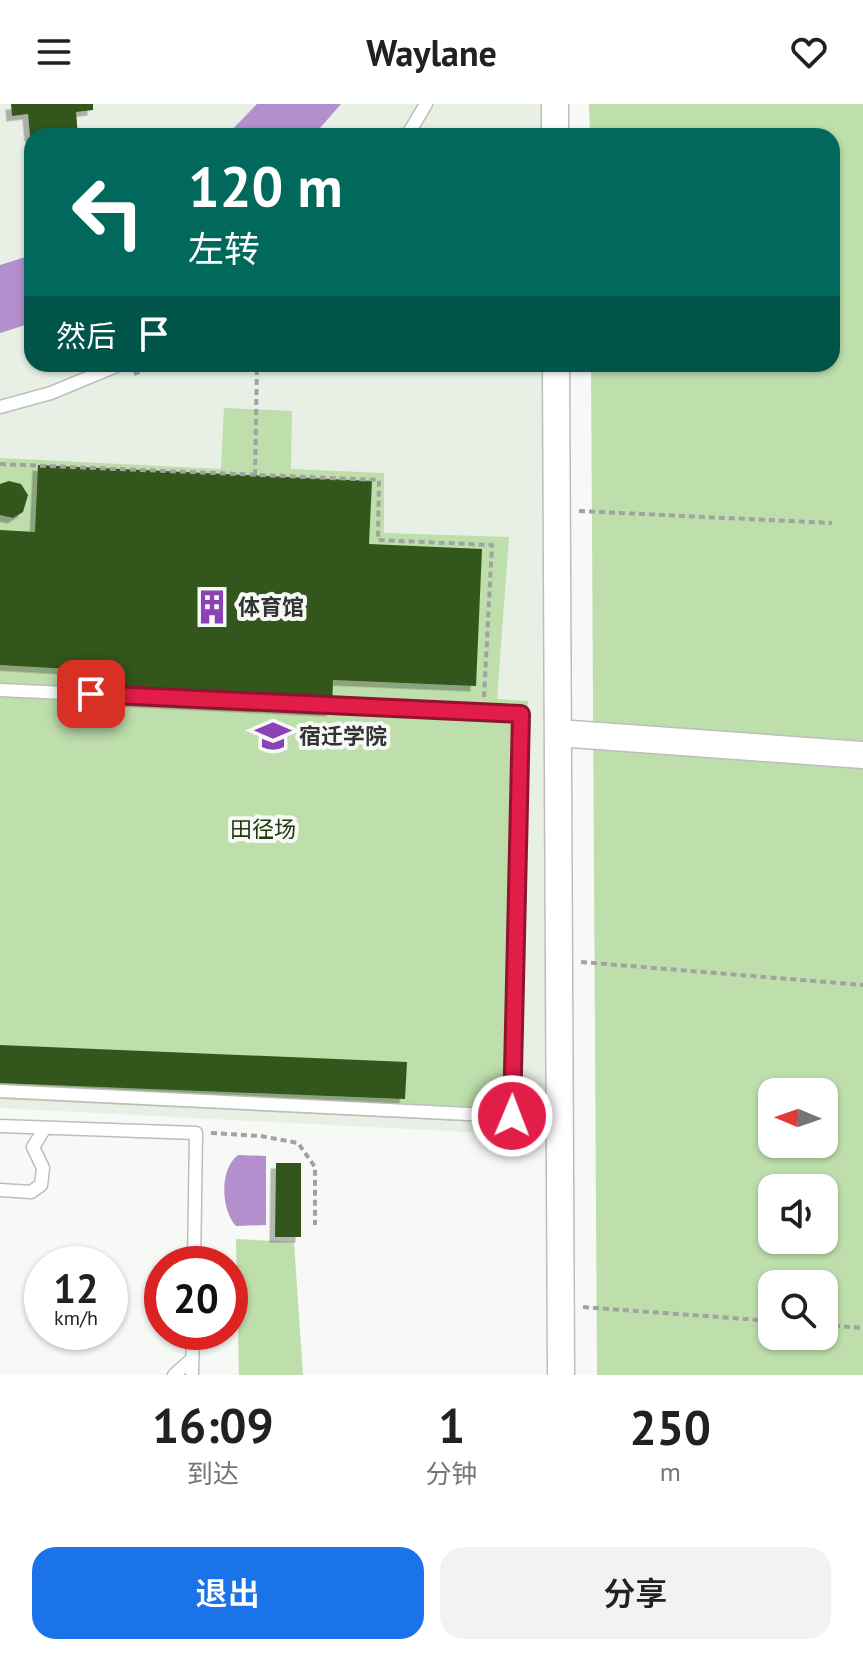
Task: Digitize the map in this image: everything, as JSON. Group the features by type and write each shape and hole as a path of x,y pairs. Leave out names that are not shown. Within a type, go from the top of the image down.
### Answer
{"street":[{"path":"555,104 555,128"},
{"path":"556,372 561,1375"},
{"path":"558,733 863,755"}],"lane":[{"path":"412,128 426,104"},
{"path":"0,407 51,393 102,372"},
{"path":"0,690 521,714 512,1116 0,1091"},
{"path":"0,1126 196,1133 194,1246"},
{"path":"0,1190 31,1192 41,1185 43,1168 33,1147 45,1128"},
{"path":"192,1350 192,1375"},
{"path":"174,1375 192,1359"}],"path":[{"path":"255,475 257,372"},
{"path":"0,464 379,480 378,540 492,545 484,712"},
{"path":"557,510 832,523"},
{"path":"559,961 863,985"},
{"path":"196,1133 261,1136 298,1143 315,1167 315,1225"},
{"path":"560,1305 758,1320"},
{"path":"838,1326 863,1328"}],"shaded area":[{"name":"田径场","path":"0,104 545,104 545,128 24,128 24,372 545,372 546,1136 0,1108"},
{"path":"257,104 341,104 320,128 234,128"},
{"path":"24,258 24,326 0,333 0,265"},
{"path":"238,1155 266,1156 266,1225 236,1226 227,1210 225,1179 232,1161"}],"green space":[{"path":"589,104 863,104 863,1375 597,1375 591,372 840,372 840,128 590,128"},
{"name":"田径场","path":"224,408 292,411 291,469 384,473 384,533 509,537 497,699 528,701 520,1124 0,1099 0,458 221,469"},
{"path":"236,1239 294,1242 303,1375 239,1375 238,1350 248,1350 248,1246 236,1246"}],"building":[{"path":"11,104 93,104 93,110 76,112 77,128 29,128 28,114 12,116"},
{"path":"38,465 372,481 369,544 482,549 476,686 333,680 332,711 83,699 85,670 0,665 0,530 35,532"},
{"path":"9,481 21,484 28,495 23,512 13,518 0,515 0,484"},
{"path":"0,1045 407,1062 405,1099 0,1083"},
{"path":"276,1163 301,1163 301,1237 275,1237"}],"place":[{"name":"体育馆","path":"212,607"},
{"name":"宿迁学院","path":"273,736"}],"route":[{"path":"91,694 521,714 512,1116"}]}
